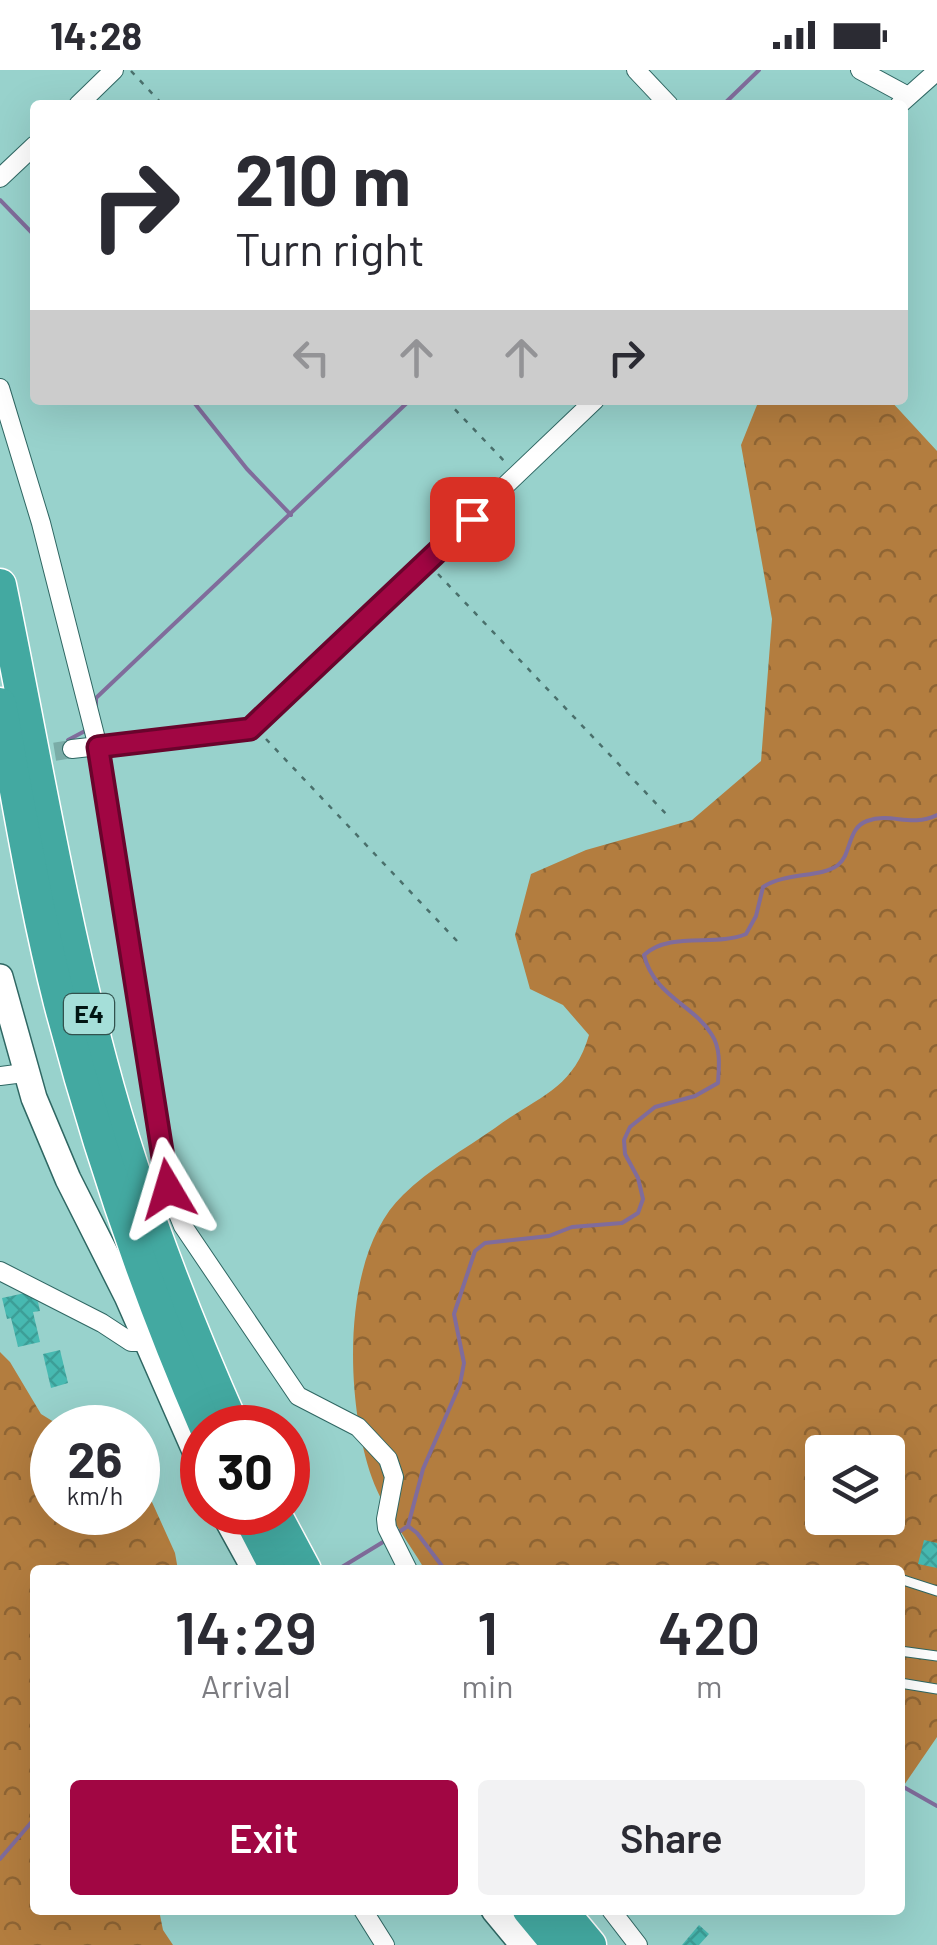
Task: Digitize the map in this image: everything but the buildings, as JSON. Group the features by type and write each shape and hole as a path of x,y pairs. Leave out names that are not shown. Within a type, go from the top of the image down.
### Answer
{"highway":[{"name":"E4","path":"0,585 68,921 102,1064 168,1270 224,1405"},
{"name":"E4","path":"0,704 59,1000 84,1090 146,1280 197,1405"},
{"path":"258,1535 274,1565"},
{"path":"286,1535 301,1565"},
{"path":"533,1915 558,1945"},
{"path":"565,1915 590,1945"}],"street":[{"path":"83,100 114,70"},
{"path":"636,70 664,100"},
{"path":"860,70 903,100 937,71"},
{"path":"0,178 30,150"},
{"path":"0,388 42,523 98,747 168,1189 183,1226 298,1396 358,1426 388,1458 394,1477 387,1528 406,1565"},
{"path":"72,749 221,734 254,726 591,405"},
{"path":"0,977 12,1075 68,1179 180,1415"},
{"path":"0,1271 131,1342 148,1342"},
{"path":"236,1535 252,1565"},
{"path":"367,1915 385,1945"},
{"path":"498,1915 523,1945"},
{"path":"615,1915 638,1945"}],"lane":[{"path":"905,1581 937,1591"},
{"path":"905,1653 937,1656"},
{"path":"905,1684 937,1689"}],"path":[{"path":"130,70 158,100"},
{"path":"451,405 517,476"},
{"path":"427,562 668,816"},
{"path":"254,726 457,941"}],"green space":[{"path":"757,405 895,405 937,451 937,1737 905,1784 905,1565 422,1565 377,1490 357,1410 353,1371 358,1291 382,1221 424,1177 564,1080 589,1035 563,1005 530,989 515,935 531,874 586,850 692,820 761,761 772,619 741,445"},
{"path":"0,1352 36,1405 30,1405 30,1535 160,1535 160,1520 177,1565 30,1565 30,1915 160,1915 163,1930 173,1945 0,1945"}],"waterway":[{"path":"728,100 759,70"},
{"path":"0,200 30,231"},
{"path":"196,405 247,469 291,515"},
{"path":"96,705 96,698 405,405"},
{"path":"68,740 85,731"},
{"path":"396,1534 408,1526 423,1469 460,1384 464,1363 454,1314 475,1251 485,1243 549,1236 572,1227 622,1223 638,1213 643,1199 638,1178 625,1154 624,1140 630,1127 655,1107 695,1096 718,1083 715,1040 656,981 644,955 667,943 746,934 756,916 763,887 838,865 861,824 876,819 918,820 937,815"},
{"path":"408,1526 441,1565"},
{"path":"345,1565 388,1539"},
{"path":"905,1788 937,1806"},
{"path":"0,1859 30,1824"}],"tunnel":[{"path":"28,756 72,749"}],"route":[{"path":"168,1189 98,747 250,729 472,519"}]}
